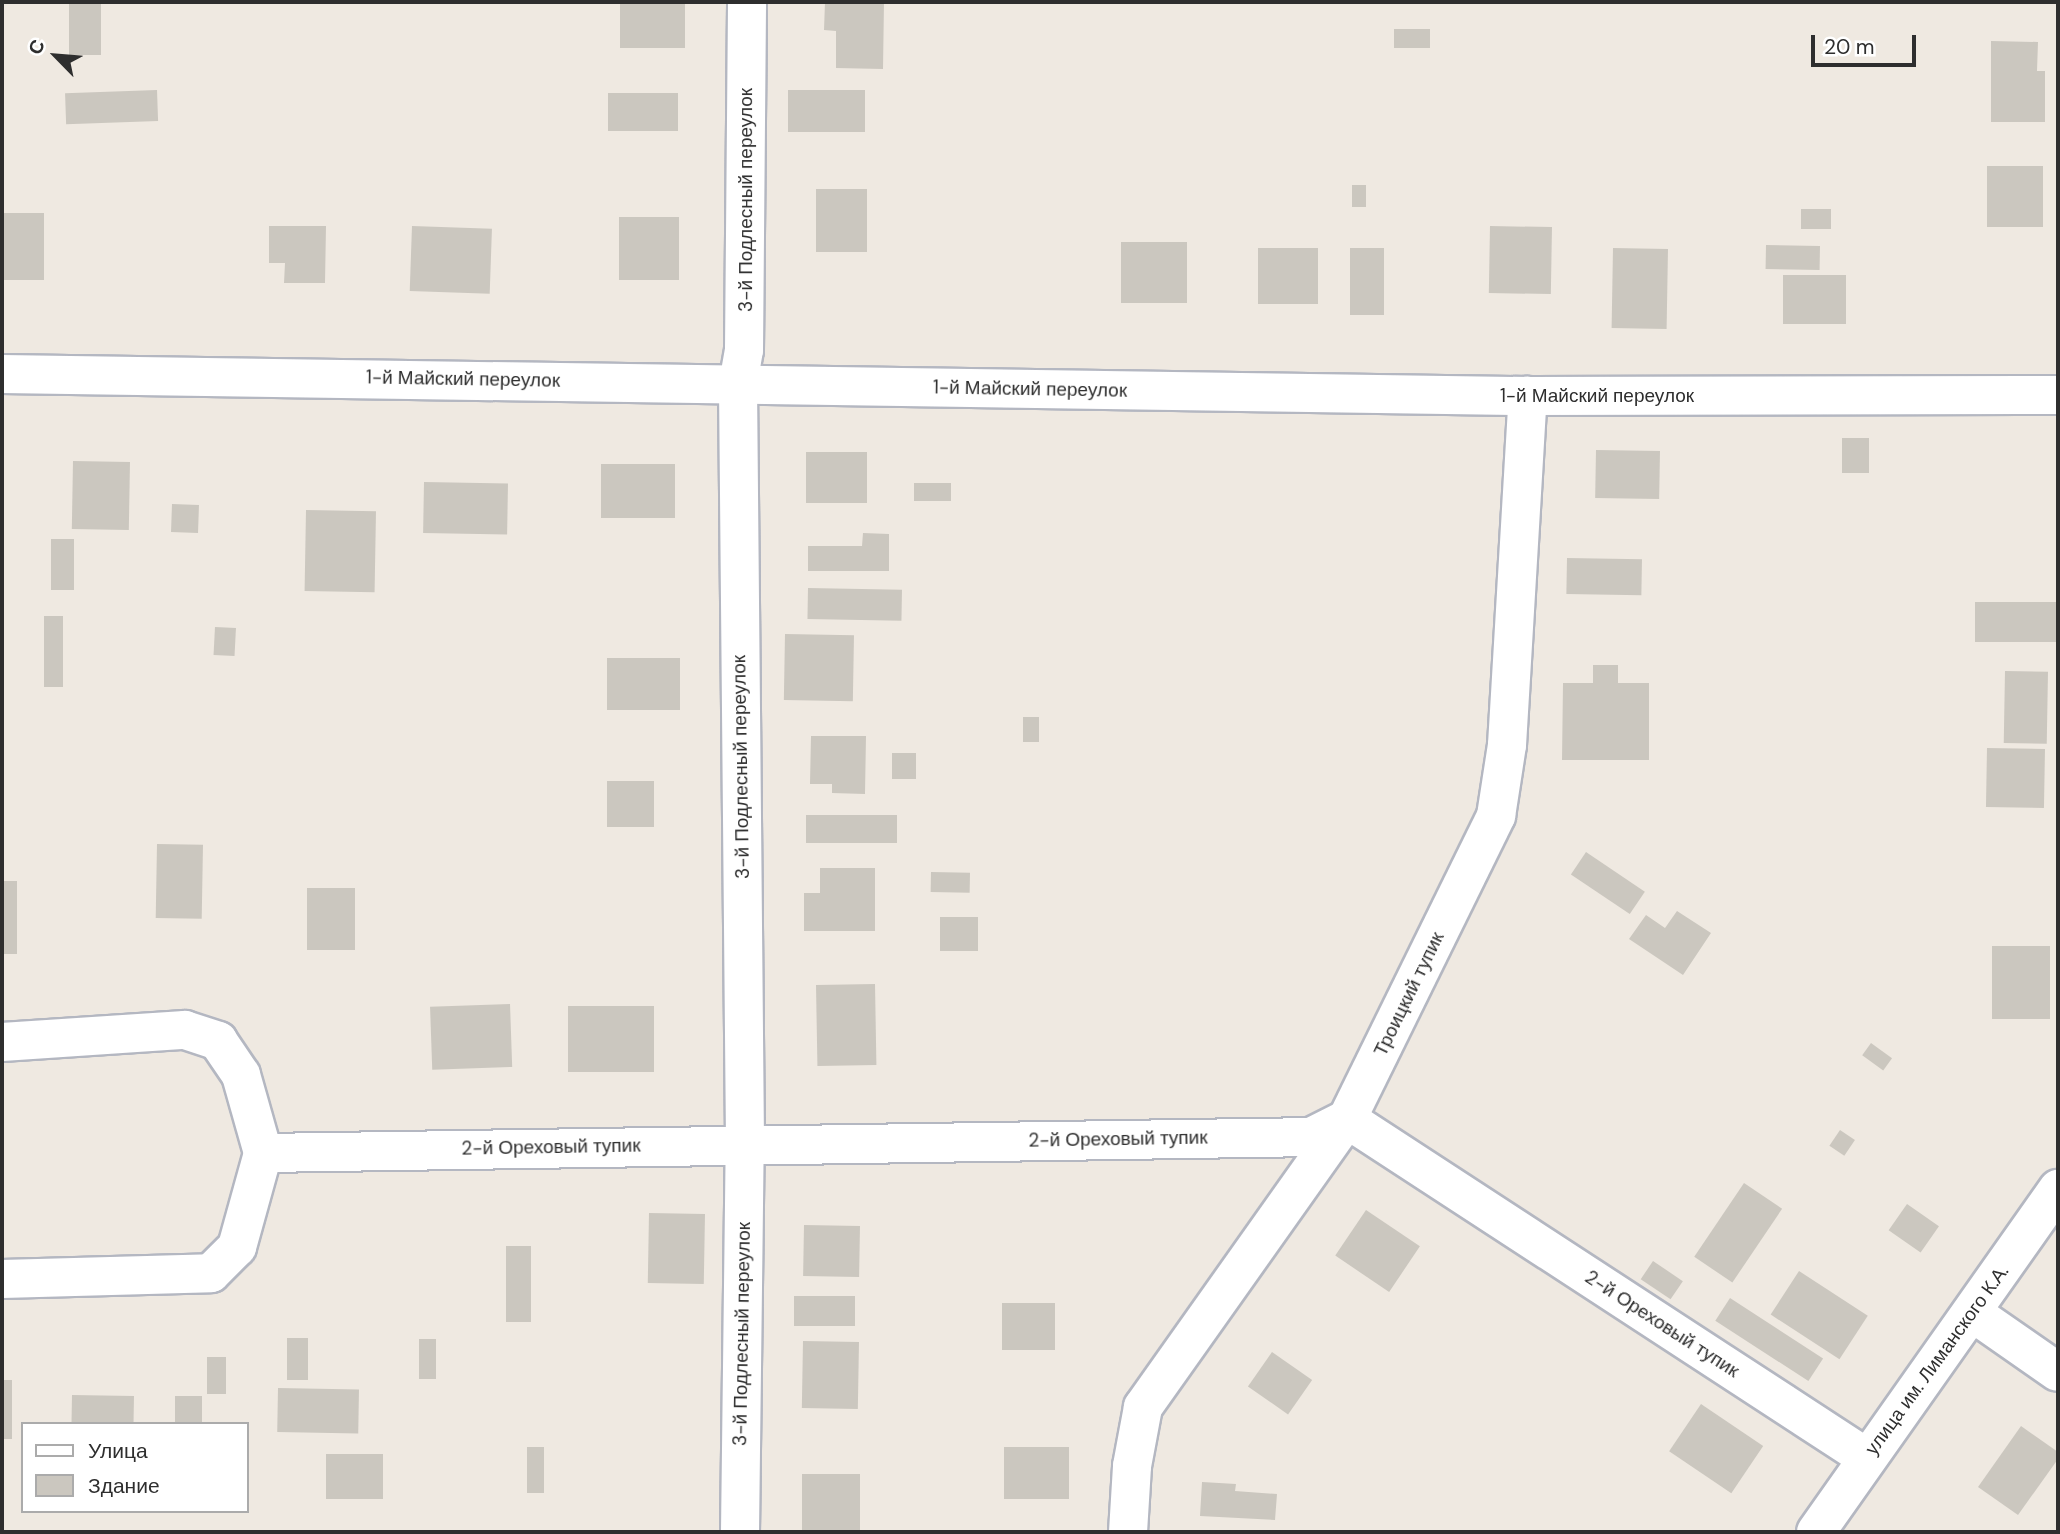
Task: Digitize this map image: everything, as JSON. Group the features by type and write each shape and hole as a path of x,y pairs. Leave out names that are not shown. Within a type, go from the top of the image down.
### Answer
{"street":[{"name":"3-й Подлесный переулок","path":"740,1532 745,1142 738,384 744,350 747,2"},
{"name":"1-й Майский переулок","path":"2,374 1528,396 2058,396"},
{"name":"Троицкий тупик","path":"1128,1532 1132,1466 1143,1407 1347,1119 1496,816 1507,745 1528,396"},
{"path":"2,1042 185,1030 218,1041 241,1075 263,1153 237,1247 211,1273 2,1279"},
{"name":"2-й Ореховый тупик","path":"263,1153 745,1142 1311,1136 1347,1119 1867,1458"},
{"name":"улица им. Лиманского К.А.","path":"1816,1532 2058,1189"},
{"path":"1973,1312 2058,1372"}],"building":[{"path":"69,2 101,2 101,55 69,55"},
{"path":"620,2 685,2 685,48 620,48"},
{"path":"825,2 884,2 883,69 836,68 836,31 824,30"},
{"path":"1394,29 1430,29 1430,48 1394,48"},
{"path":"1991,41 2038,42 2037,71 2045,71 2045,122 1991,122"},
{"path":"157,90 158,121 66,124 65,93"},
{"path":"788,90 865,90 865,132 788,132"},
{"path":"608,93 678,93 678,131 608,131"},
{"path":"1987,166 2043,166 2043,227 1987,227"},
{"path":"1352,185 1366,185 1366,207 1352,207"},
{"path":"816,189 867,189 867,252 816,252"},
{"path":"1801,209 1831,209 1831,229 1801,229"},
{"path":"2,213 44,213 44,280 2,280"},
{"path":"619,217 679,217 679,280 619,280"},
{"path":"269,226 326,226 325,283 284,283 285,263 269,263"},
{"path":"412,226 492,229 490,294 410,291"},
{"path":"1490,226 1552,227 1551,294 1489,293"},
{"path":"1121,242 1187,242 1187,303 1121,303"},
{"path":"1766,245 1820,246 1820,270 1766,269"},
{"path":"1258,248 1318,248 1318,304 1258,304"},
{"path":"1350,248 1384,248 1384,315 1350,315"},
{"path":"1613,248 1668,249 1667,329 1612,328"},
{"path":"1783,275 1846,275 1846,324 1783,324"},
{"path":"1842,438 1869,438 1869,473 1842,473"},
{"path":"1596,450 1660,451 1659,499 1595,498"},
{"path":"806,452 867,452 867,503 806,503"},
{"path":"73,461 130,462 129,530 72,529"},
{"path":"601,464 675,464 675,518 601,518"},
{"path":"424,482 508,483 507,534 423,533"},
{"path":"914,483 951,483 951,501 914,501"},
{"path":"172,504 199,505 198,533 171,532"},
{"path":"306,510 376,511 375,592 305,591"},
{"path":"863,533 889,534 889,571 808,571 808,546 862,546"},
{"path":"51,539 74,539 74,590 51,590"},
{"path":"1567,558 1642,559 1641,595 1566,594"},
{"path":"808,588 902,590 901,621 807,619"},
{"path":"1975,602 2057,602 2057,642 1975,642"},
{"path":"44,616 63,616 63,687 44,687"},
{"path":"215,627 236,628 235,656 214,655"},
{"path":"785,634 854,635 853,701 784,700"},
{"path":"607,658 680,658 680,710 607,710"},
{"path":"1593,665 1618,665 1618,683 1649,683 1649,760 1562,760 1563,683 1593,683"},
{"path":"2005,671 2048,672 2047,744 2004,743"},
{"path":"1023,717 1039,717 1039,742 1023,742"},
{"path":"811,736 866,736 865,794 832,793 832,784 810,784"},
{"path":"1987,748 2045,749 2044,808 1986,807"},
{"path":"892,753 916,753 916,779 892,779"},
{"path":"607,781 654,781 654,827 607,827"},
{"path":"806,815 897,815 897,843 806,843"},
{"path":"157,844 203,845 202,919 156,918"},
{"path":"1586,852 1645,892 1630,914 1571,874"},
{"path":"820,868 875,868 875,931 804,931 804,893 820,893"},
{"path":"931,872 970,873 970,893 931,892"},
{"path":"2,881 17,881 17,954 2,954"},
{"path":"307,888 355,888 355,950 307,950"},
{"path":"1677,911 1711,933 1683,975 1629,939 1646,915 1665,928"},
{"path":"940,917 978,917 978,951 940,951"},
{"path":"1992,946 2050,946 2050,1019 1992,1019"},
{"path":"875,984 876,1065 817,1066 816,985"},
{"path":"510,1004 512,1067 432,1070 430,1007"},
{"path":"568,1006 654,1006 654,1072 568,1072"},
{"path":"1871,1043 1892,1058 1883,1070 1862,1055"},
{"path":"1840,1130 1855,1140 1844,1156 1829,1146"},
{"path":"1744,1183 1782,1209 1732,1283 1694,1257"},
{"path":"1907,1204 1939,1226 1921,1253 1889,1230"},
{"path":"1366,1210 1420,1246 1389,1292 1335,1256"},
{"path":"649,1213 705,1214 704,1284 648,1283"},
{"path":"804,1225 860,1226 859,1277 803,1276"},
{"path":"506,1246 531,1246 531,1322 506,1322"},
{"path":"1653,1261 1683,1281 1671,1299 1641,1279"},
{"path":"1799,1271 1868,1316 1839,1359 1771,1315"},
{"path":"794,1296 855,1296 855,1326 794,1326"},
{"path":"1730,1298 1823,1358 1808,1381 1715,1321"},
{"path":"1002,1303 1055,1303 1055,1350 1002,1350"},
{"path":"287,1338 308,1338 308,1380 287,1380"},
{"path":"419,1339 436,1339 436,1379 419,1379"},
{"path":"803,1341 859,1342 858,1409 802,1408"},
{"path":"1272,1352 1312,1380 1288,1415 1248,1386"},
{"path":"207,1357 226,1357 226,1394 207,1394"},
{"path":"2,1380 12,1380 12,1439 2,1439"},
{"path":"278,1388 359,1389 358,1433 277,1432"},
{"path":"72,1395 134,1396 134,1422 72,1422"},
{"path":"175,1396 202,1396 202,1422 175,1422"},
{"path":"1701,1404 1763,1446 1731,1493 1669,1451"},
{"path":"2021,1426 2058,1452 2058,1459 2018,1515 1978,1487"},
{"path":"527,1447 544,1447 544,1493 527,1493"},
{"path":"1004,1447 1069,1447 1069,1499 1004,1499"},
{"path":"326,1454 383,1454 383,1499 326,1499"},
{"path":"802,1474 860,1474 860,1532 802,1532"},
{"path":"1202,1482 1236,1484 1235,1491 1277,1494 1275,1520 1200,1516"}]}
